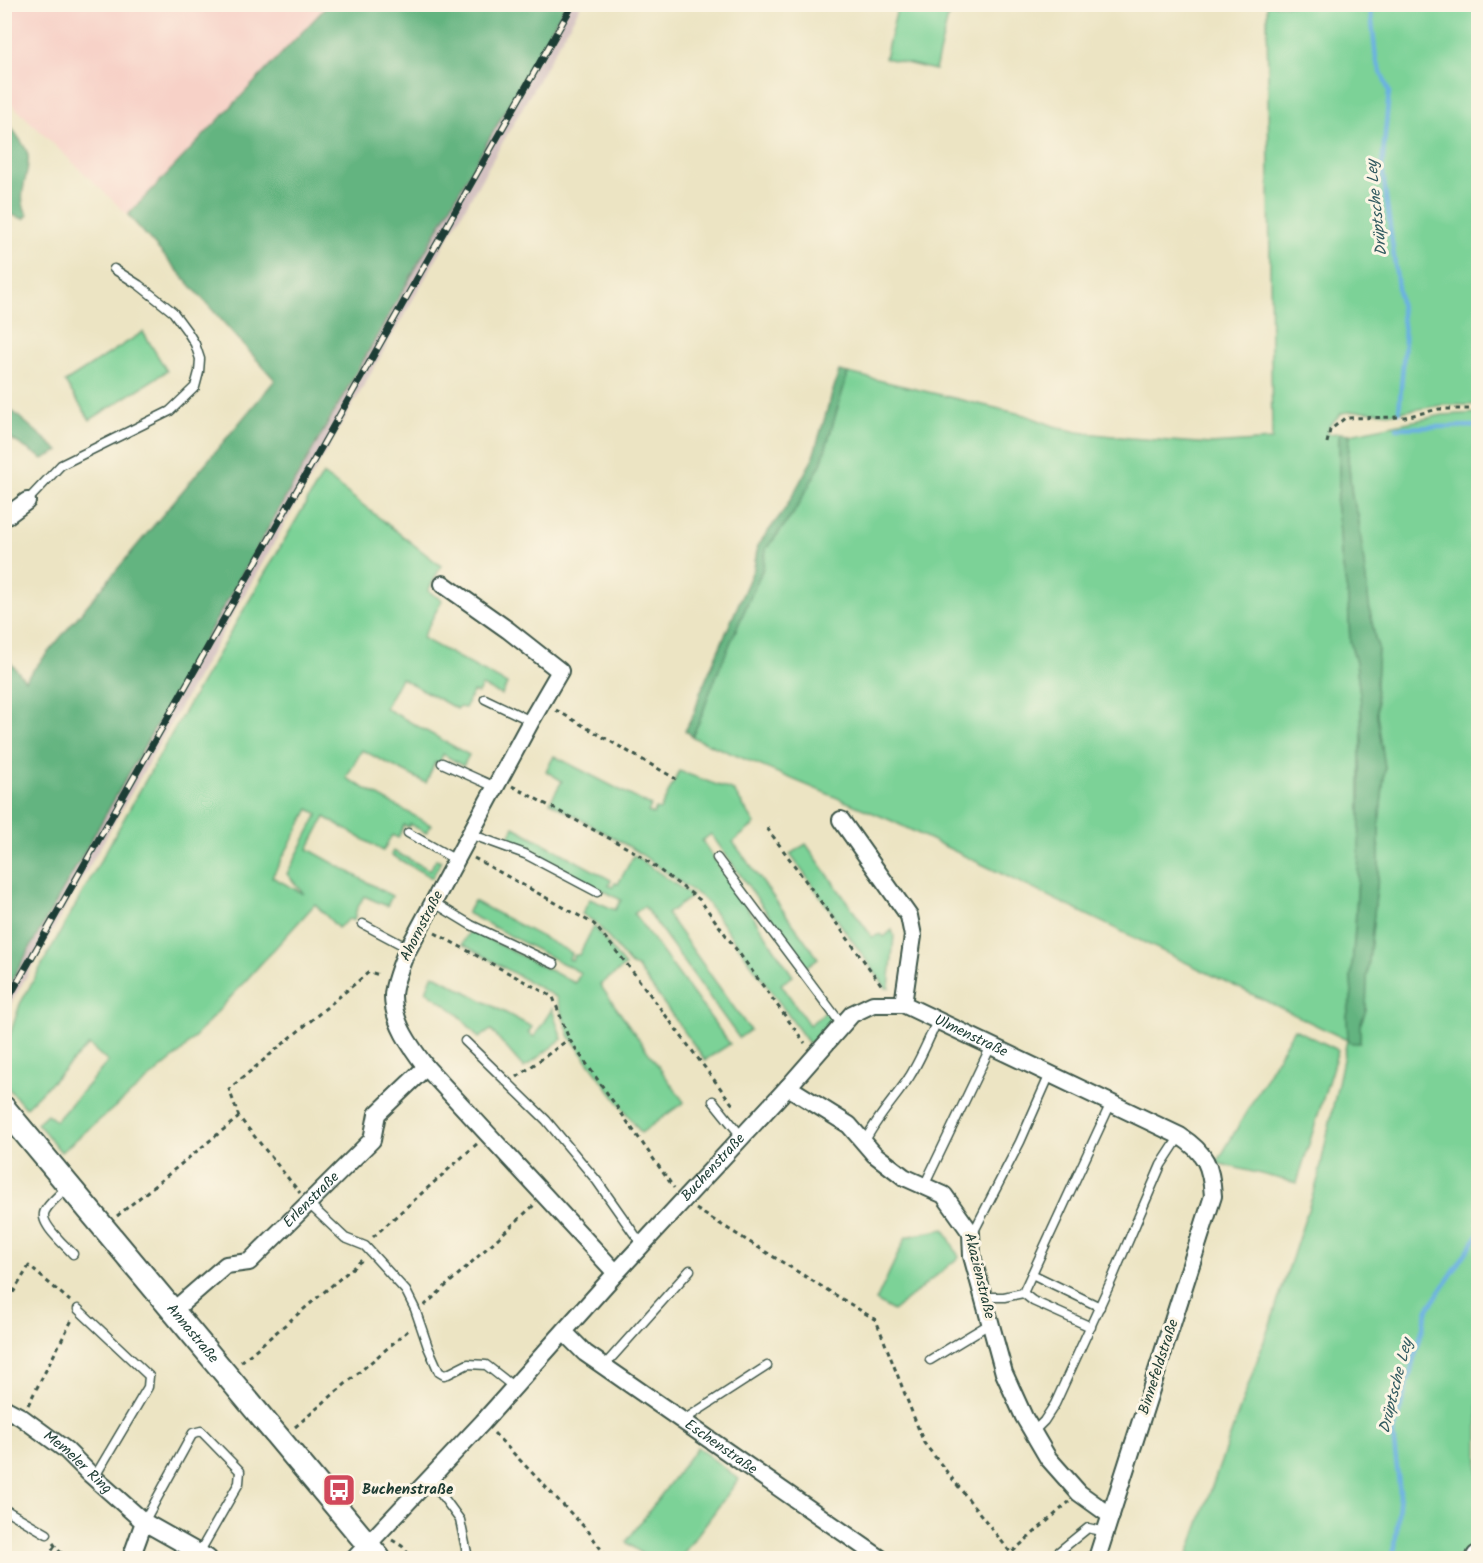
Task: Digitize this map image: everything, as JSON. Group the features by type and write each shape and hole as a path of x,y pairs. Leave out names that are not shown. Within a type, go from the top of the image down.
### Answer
{"street":[{"path":"4,518 27,501"},
{"name":"Ahornstraße","path":"443,584 560,670 408,948 393,995 398,1021 412,1049 426,1067 616,1273"},
{"path":"841,820 909,916 913,936 903,1004"},
{"name":"Buchenstraße","path":"367,1554 430,1479 852,1014 873,1004 903,1004"},
{"name":"Ulmenstraße","path":"903,1004 1180,1136 1195,1146 1204,1158 1211,1174"},
{"name":"Erlenstraße","path":"174,1310 226,1265 249,1262 372,1140 377,1114 426,1067"},
{"name":"Akazienstraße","path":"788,1087 849,1125 874,1154 904,1177 944,1195 971,1233 972,1256 1004,1373 1024,1417 1048,1458 1079,1493 1111,1516"},
{"name":"Annastraße","path":"4,1108 174,1310 367,1554"},
{"name":"Binnefeldstraße","path":"1097,1558 1213,1196 1211,1174"},
{"name":"Eschenstraße","path":"564,1332 585,1353 880,1558"},
{"name":"Memeler Ring","path":"4,1408 66,1450 144,1522 203,1556"},
{"path":"131,1558 144,1522"}],"lane":[{"path":"27,501 61,465 170,411 195,387 200,359 187,331 173,312 114,269"},
{"path":"485,699 531,721"},
{"path":"442,763 497,783"},
{"path":"408,833 458,855"},
{"path":"470,834 525,855 597,892"},
{"path":"717,858 842,1025"},
{"path":"433,902 471,925 554,964"},
{"path":"363,924 408,948"},
{"path":"864,1143 871,1128 909,1077 938,1021"},
{"path":"465,1041 546,1120 597,1181 642,1245"},
{"path":"924,1186 991,1046"},
{"path":"971,1237 1020,1142 1050,1074"},
{"path":"713,1101 746,1132"},
{"path":"1023,1293 1111,1102"},
{"path":"1033,1432 1044,1421 1055,1404 1161,1166 1180,1136"},
{"path":"69,1185 45,1211 43,1217 45,1224 73,1254"},
{"path":"308,1203 345,1238 363,1245 371,1252 406,1291 439,1372 444,1375 468,1364 486,1365 514,1387"},
{"path":"604,1366 690,1270"},
{"path":"1032,1274 1100,1307"},
{"path":"984,1296 1004,1297 1023,1293 1034,1301 1091,1327"},
{"path":"78,1309 149,1376 148,1387 94,1478"},
{"path":"930,1360 991,1323"},
{"path":"682,1421 767,1366"},
{"path":"144,1522 193,1433 201,1431 240,1471 239,1482 203,1556"},
{"path":"430,1479 460,1520 468,1558"},
{"path":"4,1509 47,1534"},
{"path":"1051,1558 1088,1528 1106,1532"}],"path":[{"path":"1327,443 1330,430 1345,418 1405,417 1439,409 1479,409"},
{"path":"542,701 676,779"},
{"path":"497,783 635,852 700,900 815,1056"},
{"path":"767,828 883,988 884,1004"},
{"path":"458,855 594,924 630,968 746,1132"},
{"path":"421,925 553,997 569,1039 683,1201 876,1320 924,1443 1011,1553 1079,1493"},
{"path":"308,1203 239,1117 230,1089 369,972 397,980"},
{"path":"508,1083 569,1039"},
{"path":"112,1220 239,1117"},
{"path":"363,1245 488,1134"},
{"path":"289,1432 418,1317 544,1196"},
{"path":"235,1367 371,1252"},
{"path":"4,1308 29,1266 78,1309 21,1418"},
{"path":"483,1422 589,1532 607,1558"},
{"path":"47,1534 60,1552 71,1558"},
{"path":"47,1558 55,1546"}],"shaded area":[{"path":"4,5 328,5 128,215 5,98"},
{"path":"565,5 581,5 5,1014 5,992 448,207"}],"green space":[{"path":"328,5 565,5 5,992 5,656 25,680 275,380 128,215"},
{"path":"898,5 951,5 935,70 885,58"},
{"path":"1267,5 1478,5 1478,405 1443,405 1393,413 1361,411 1342,413 1330,425 1327,434 1339,433 1339,489 1336,502 1348,598 1350,641 1356,663 1361,703 1360,840 1352,994 1347,1016 1348,1040 1360,1043 1360,1025 1366,1010 1367,979 1379,867 1379,823 1385,768 1377,715 1378,647 1369,605 1358,515 1352,497 1348,458 1350,434 1443,415 1478,413 1478,1558 1200,1558 1188,1554 1273,1316 1318,1179 1347,1040 890,820 692,737 763,568 766,549 793,514 821,464 848,373 1025,415 1077,432 1211,444 1272,440"},
{"path":"5,119 28,155 23,200 28,215 24,219 5,213"},
{"path":"143,332 167,371 90,420 65,382"},
{"path":"839,371 848,373 821,464 793,514 766,549 763,568 692,737 685,731 754,568 758,545 785,509 812,460"},
{"path":"4,405 59,451 43,459 5,435"},
{"path":"1339,433 1350,434 1348,458 1352,497 1358,515 1369,605 1378,647 1377,715 1385,768 1366,1010 1360,1025 1360,1043 1352,1043 1348,1040 1347,1016 1352,994 1351,979 1356,923 1362,743 1361,703 1356,663 1350,641 1348,598 1336,502 1339,489"},
{"path":"323,474 441,566 428,591 442,600 422,638 507,684 502,695 482,686 478,693 473,692 465,708 457,709 401,678 385,708 469,755 463,766 443,754 439,764 435,762 426,783 362,750 346,778 431,825 426,833 410,824 408,827 404,825 398,838 392,835 383,851 325,817 308,849 392,896 387,906 364,896 356,911 354,921 349,919 338,928 315,904 181,1052 61,1152 37,1123 47,1114 56,1121 108,1062 89,1045 25,1108 5,1084 5,1050 20,1004 180,719","holes":["309,809 318,814 287,874 304,894 272,877"]},
{"path":"554,756 651,806 648,812 653,814 656,809 660,810 679,771 734,791 755,824 733,842 818,958 806,967 711,834 702,841 793,976 781,984 809,1025 827,1011 833,1018 810,1045 705,900 635,850 550,802 562,781 546,771"},
{"path":"514,827 611,880 609,886 613,887 615,883 618,884 634,855 692,896 667,914 750,1030 739,1038 644,906 634,914 730,1044 705,1060 637,967 631,965 596,923 582,914 590,899 615,910 621,900 521,846 505,844"},
{"path":"806,844 872,937 881,934 884,937 892,930 894,936 889,988 886,988 790,854"},
{"path":"393,851 430,870 436,859 441,861 432,878 391,855"},
{"path":"474,901 572,953 569,959 572,960 575,955 579,955 594,926 625,966 600,985 684,1102 641,1133 570,1037 556,997 462,944 470,930 575,983 581,973 467,913"},
{"path":"433,974 532,1027 528,1033 534,1037 552,1009 562,1039 524,1068 491,1030 479,1038 456,1012 426,991"},
{"path":"1294,1029 1338,1050 1297,1183 1217,1163"},
{"path":"944,1229 959,1257 893,1311 876,1301 906,1237"},
{"path":"697,1447 739,1479 680,1558 648,1558 626,1542"}],"waterway":[{"name":"Drüptsche Ley","path":"1370,4 1376,59 1389,92 1382,167 1405,340 1399,412"},
{"name":"Drüptsche Ley","path":"1397,428 1478,426"},
{"name":"Drüptsche Ley","path":"1392,1558 1400,1493 1393,1435 1428,1309 1478,1235"}],"railway":[{"path":"4,1006 573,4"}],"place":[{"name":"Buchenstraße","path":"339,1490"}]}
